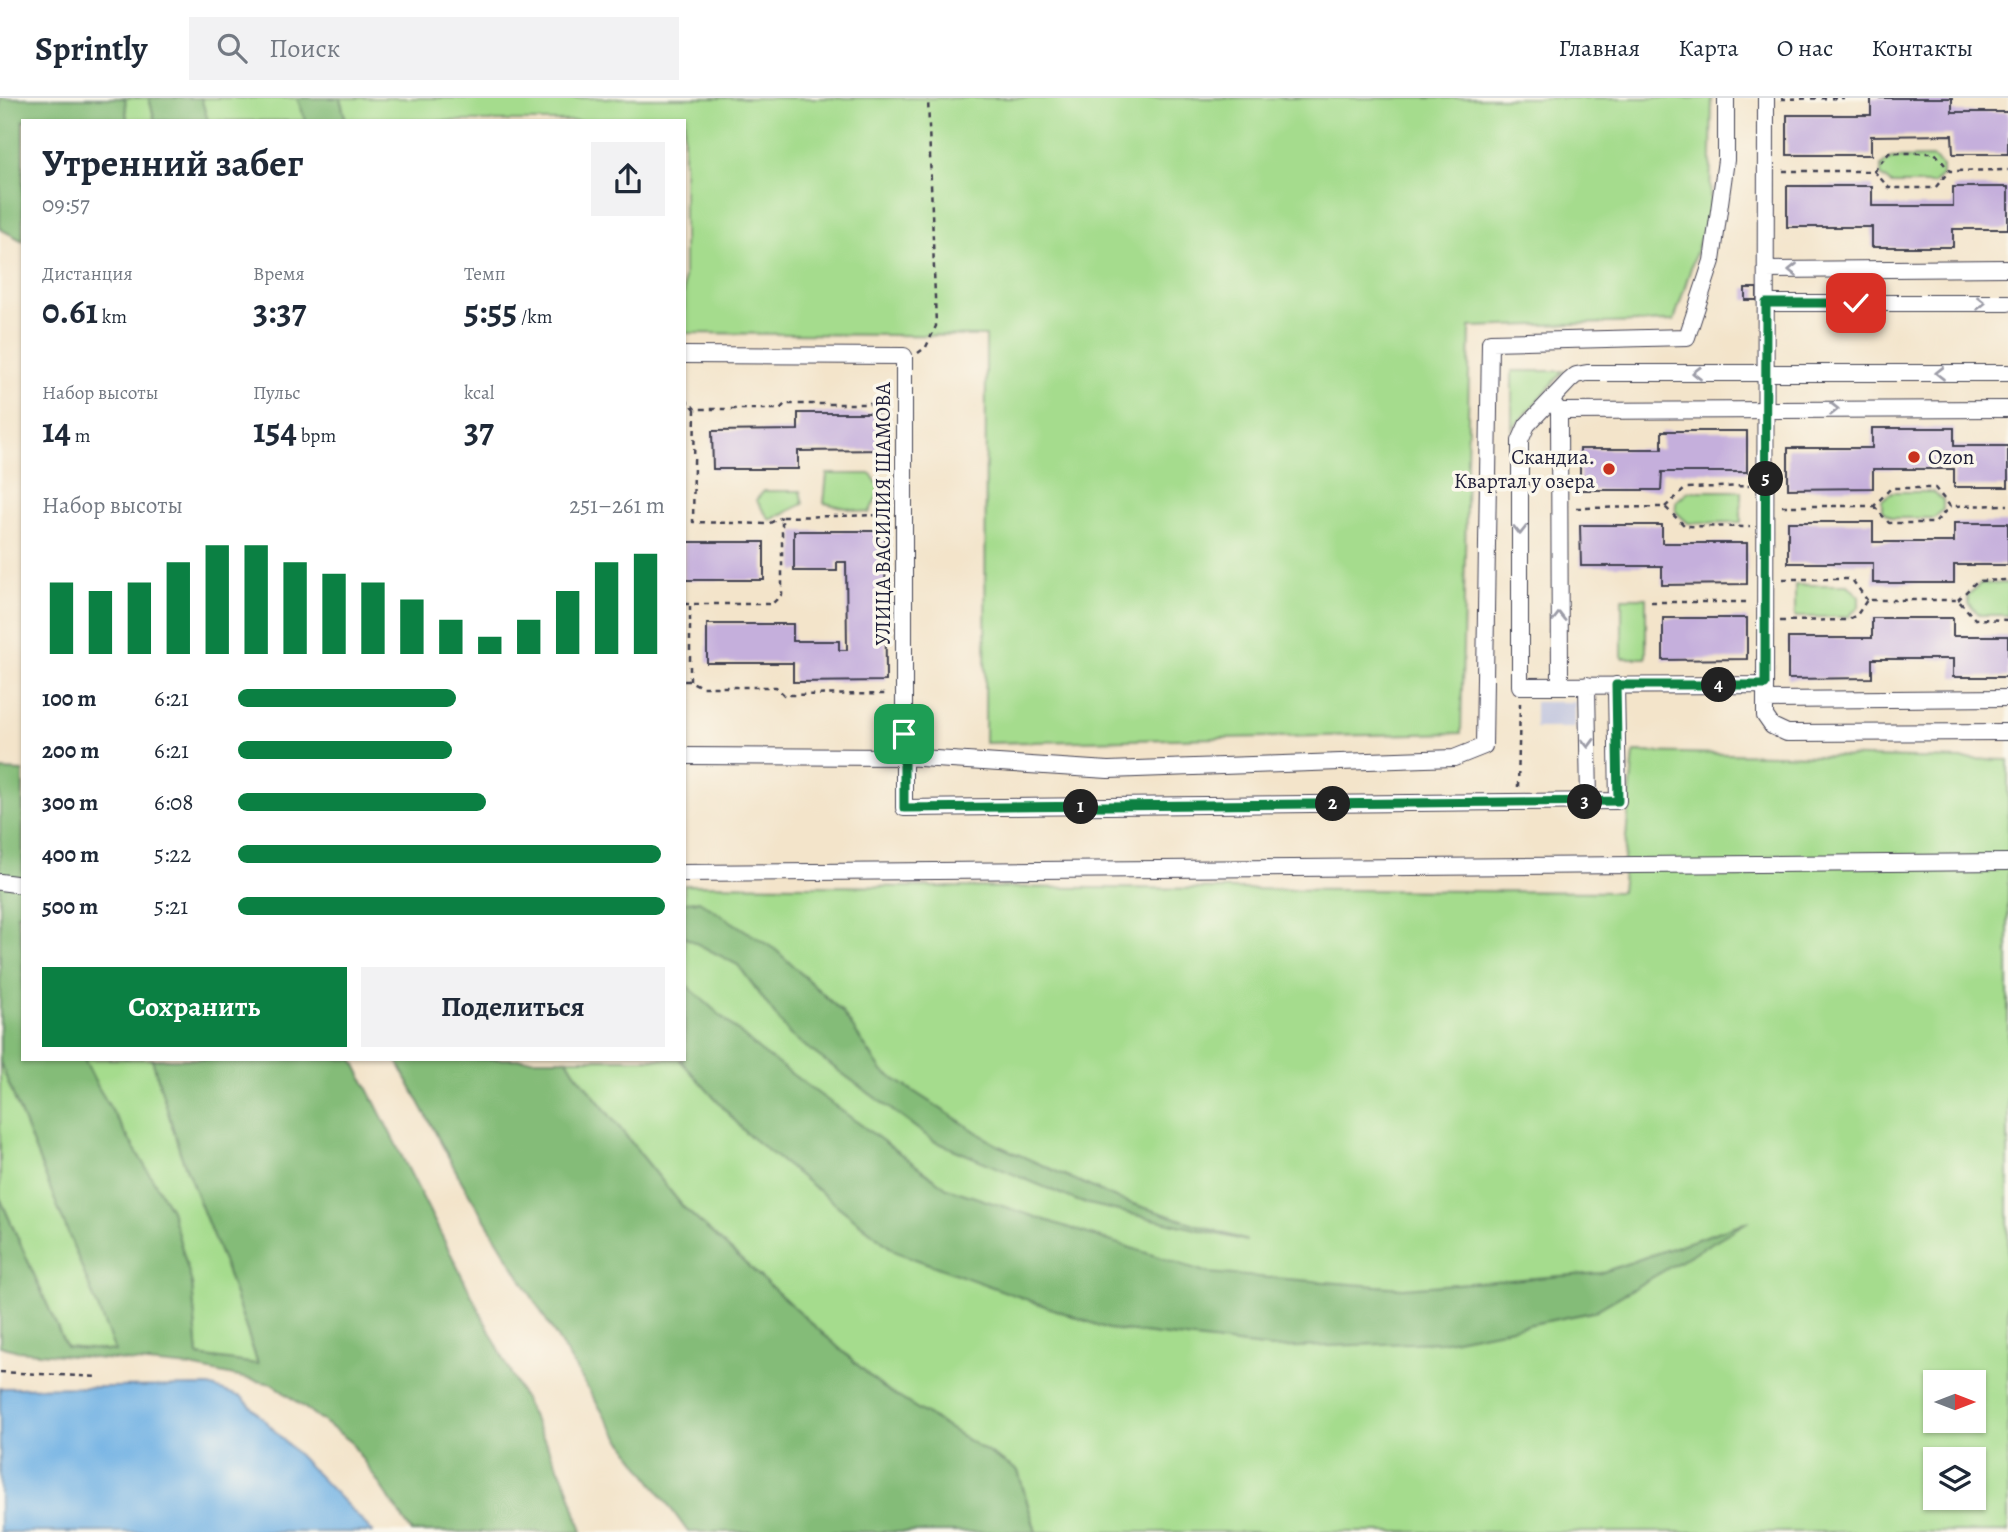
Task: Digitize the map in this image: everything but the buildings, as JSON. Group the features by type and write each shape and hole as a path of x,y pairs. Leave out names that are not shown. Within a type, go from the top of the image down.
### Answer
{"street":[{"path":"686,756 904,757 1108,770 1454,758 1484,746 1490,342 1687,337 1712,261 1726,160 1726,98"},
{"path":"1773,99 1766,270 1765,716 1778,730 1787,733 2008,732"},
{"path":"1766,270 2008,268"},
{"path":"1766,303 2008,303"},
{"name":"УЛИЦА ВАСИЛИЯ ШАМОВА","path":"686,355 904,356 904,808 1589,802"},
{"path":"2008,373 1587,373 1576,375 1569,381 1555,405 1527,425 1520,442 1520,686 1616,685 1765,693 2008,698"},
{"path":"1555,405 1766,409 2008,409"},
{"path":"1555,405 1560,685"},
{"path":"1587,685 1589,802 1618,801 1616,685"},
{"path":"686,873 2008,862"},
{"path":"0,881 21,885"}],"path":[{"path":"913,358 926,346 936,326 928,98"},
{"path":"1773,99 1844,98"},
{"path":"1874,171 1889,153 1931,152 1938,156 1950,171"},
{"path":"1779,171 1874,171 1889,188 1931,189 1950,171 2008,170"},
{"path":"686,402 695,409 693,522 768,524 782,517 893,515"},
{"path":"695,409 780,409 786,404 891,404"},
{"path":"1573,508 1665,507 1686,488 1757,486"},
{"path":"1779,506 1874,506 1891,488 1931,487 1939,491 1950,506"},
{"path":"1874,506 1893,523 1935,523 1950,506 2008,505"},
{"path":"1665,507 1685,526 1757,527"},
{"path":"686,604 772,604 782,594 782,517"},
{"path":"1779,579 1848,579 1853,581 1867,600"},
{"path":"1867,600 1958,600 1977,580 2008,580"},
{"path":"1779,621 1847,620 1857,615 1867,600"},
{"path":"1958,600 1975,619 2008,620"},
{"path":"1651,602 1757,601"},
{"path":"690,604 690,681"},
{"path":"686,681 702,687 776,687 784,695 891,694"},
{"path":"0,1372 98,1377"}],"shaded area":[{"path":"1535,702 1575,702 1575,728 1535,728"}],"green space":[{"path":"0,98 125,98 127,119 21,119 21,240 0,229"},
{"path":"125,98 149,98 154,119 127,119"},
{"path":"149,98 201,98 207,119 154,119"},
{"path":"201,98 297,98 305,119 207,119"},
{"path":"297,98 340,98 345,119 305,119"},
{"path":"340,98 1712,98 1710,208 1674,321 1470,327 1461,733 985,743 986,336 686,333 686,119 345,119"},
{"path":"1933,157 1942,166 1942,176 1933,184 1891,184 1881,176 1881,166 1891,158"},
{"path":"1512,371 1564,371 1512,429"},
{"path":"827,474 871,474 881,489 869,513 824,503"},
{"path":"764,491 800,491 803,504 770,520 756,500"},
{"path":"1688,491 1741,491 1741,522 1688,523 1676,512 1676,502"},
{"path":"1892,492 1934,492 1943,500 1943,510 1934,518 1892,518 1882,511 1882,500"},
{"path":"2008,583 2008,615 1980,615 1968,604 1968,595 1980,584"},
{"path":"1795,585 1848,585 1859,596 1859,606 1848,617 1795,617"},
{"path":"1622,598 1646,598 1646,658 1622,658"},
{"path":"1634,752 2008,760 2008,1532 1036,1532 1018,1471 882,1387 683,1207 568,1061 686,1061 686,885 1621,892"},
{"path":"0,770 21,771 21,914 17,914 21,938 21,1061 85,1061 171,1210 192,1284 198,1356 258,1364 228,1274 181,1155 153,1061 354,1061 568,1487 582,1532 412,1532 350,1441 272,1384 191,1367 18,1351 0,1346 0,1198 66,1347 115,1351 0,1062"},
{"path":"699,901 776,950 842,1012 882,1071 997,1145 1118,1199 1247,1241 1080,1202 934,1141 790,1035 738,965 686,938 686,902"},
{"path":"686,985 759,1050 947,1188 1208,1273 1403,1288 1600,1273 1749,1221 1593,1312 1441,1342 1271,1348 1108,1329 896,1252 747,1134 681,1061 686,1061"},
{"path":"85,1061 153,1061 181,1155 228,1274 258,1365 198,1356 192,1284"},
{"path":"397,1061 568,1061 683,1207 882,1387 1018,1471 1036,1532 688,1532 609,1423 462,1182"},
{"path":"0,1062 116,1352 66,1347 0,1198"}],"water":[{"path":"209,1386 242,1397 373,1532 0,1532 0,1388"}],"place":[{"name":"Ozon","path":"1914,457"},
{"name":"Скандиа. Квартал у озера","path":"1609,469"}],"route":[{"path":"904,734 904,808 1618,801 1616,685 1765,685 1766,303 1856,303"}]}
